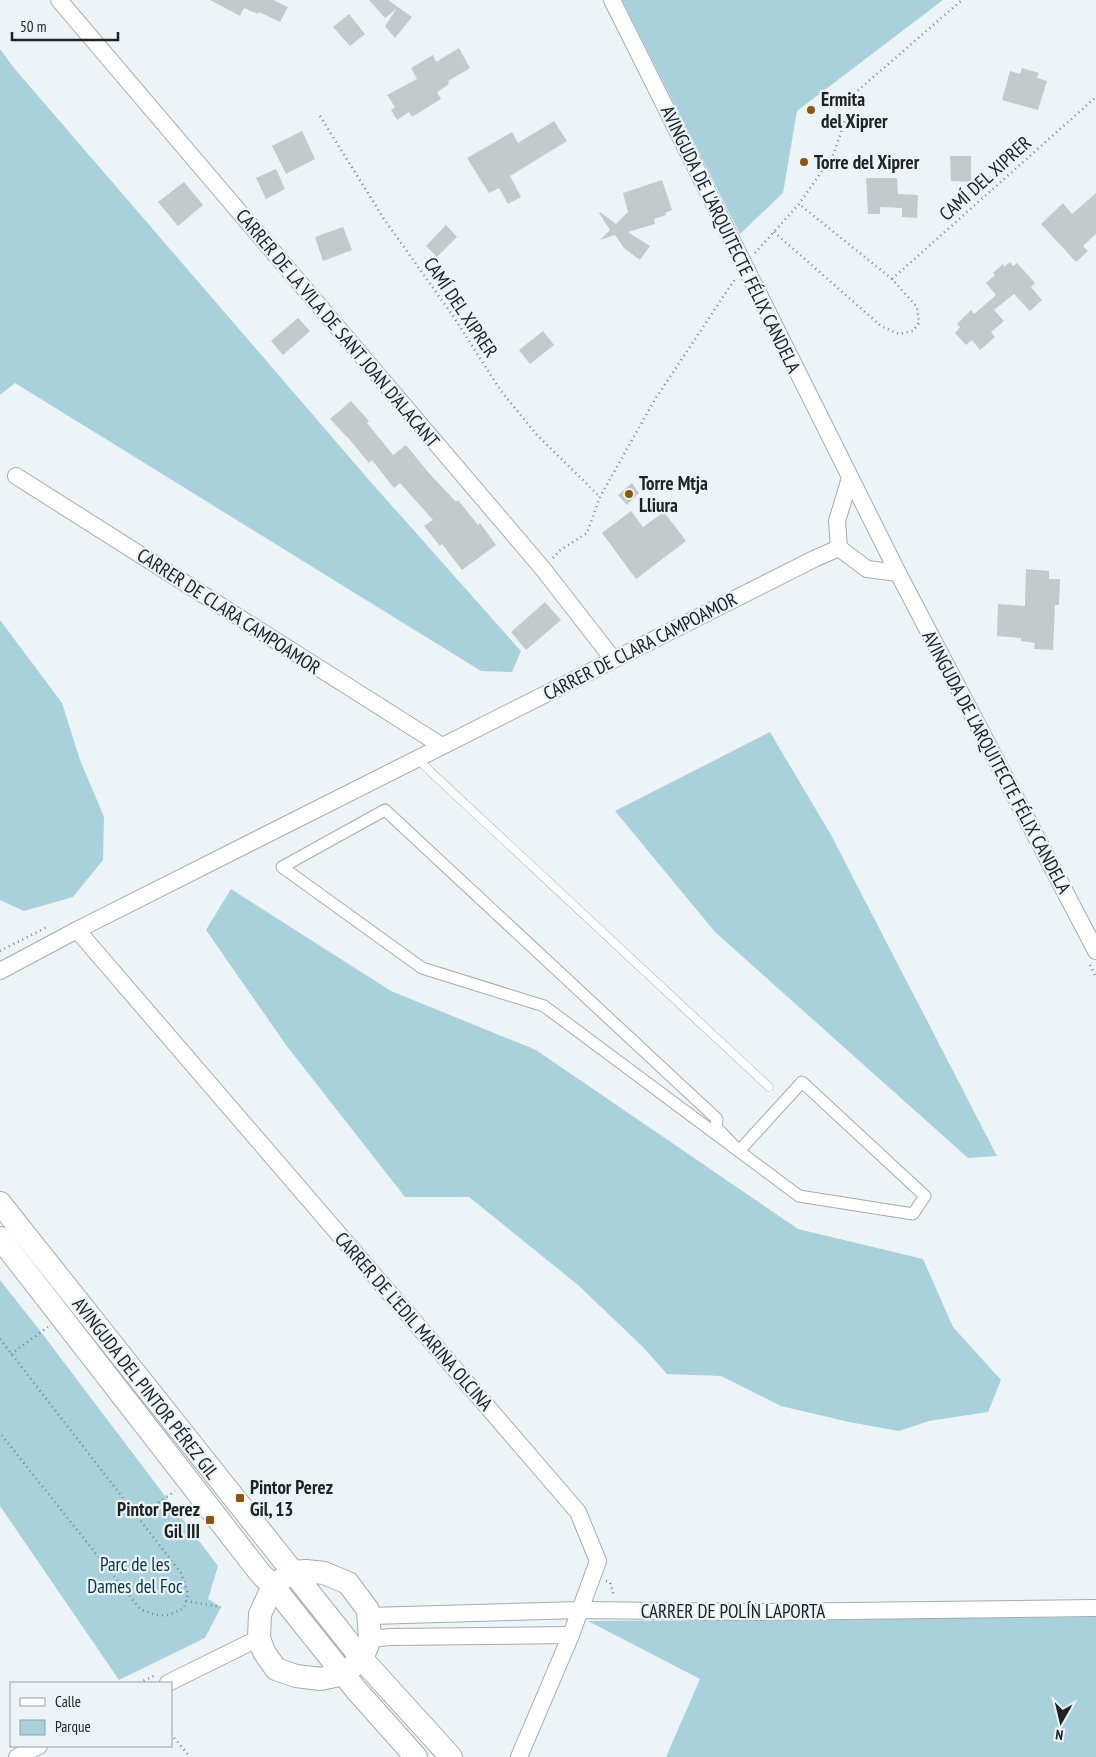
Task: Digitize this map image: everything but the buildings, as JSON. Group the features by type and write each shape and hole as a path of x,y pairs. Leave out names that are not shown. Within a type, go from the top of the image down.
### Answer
{"main road":[{"name":"AVINGUDA DEL PINTOR PÉREZ GIL","path":"0,1203 292,1572 366,1649 451,1757"},
{"name":"AVINGUDA DEL PINTOR PÉREZ GIL","path":"0,1238 260,1573 273,1586 343,1674 416,1757"},
{"path":"292,1572 324,1573 348,1583 368,1610 370,1616 366,1649 343,1674 321,1679 296,1676 276,1669 264,1652 260,1638 260,1614 273,1586 292,1572"}],"street":[{"name":"CARRER DE LA VILA DE SANT JOAN D'ALACANT","path":"59,0 543,569 614,659"},
{"name":"AVINGUDA DE L'ARQUITECTE FÉLIX CANDELA","path":"612,0 898,573 1096,951"},
{"name":"CARRER DE CLARA CAMPOAMOR","path":"16,476 442,746"},
{"path":"850,478 837,521 839,548 867,570 898,573"},
{"name":"CARRER DE CLARA CAMPOAMOR","path":"0,971 417,758 839,548"},
{"path":"739,1152 716,1127 717,1119 386,810 282,867 422,968 544,1006 799,1196 913,1214 925,1196 802,1082 739,1152"},
{"name":"CARRER DE L'EDIL MARINA OLCINA","path":"77,930 578,1512 598,1561 571,1635 519,1757"},
{"name":"CARRER DE POLÍN LAPORTA","path":"370,1616 581,1610 759,1612 1096,1608"},
{"path":"366,1649 391,1637 571,1635"},
{"path":"170,1682 260,1638"},
{"path":"17,1757 37,1747"}],"lane":[{"path":"417,758 769,1088"}],"path":[{"path":"543,569 558,551 587,534 600,497 654,401 745,264 799,204 833,155 855,93 962,0"},
{"name":"CAMÍ DEL XIPRER","path":"892,280 1096,97"},
{"name":"CAMÍ DEL XIPRER","path":"320,116 384,219 453,316 502,391 537,435 600,497"},
{"path":"774,232 881,326 899,334 913,331 919,323 917,307 892,280 799,204"},
{"path":"0,1339 181,1573 188,1594 184,1608 172,1615 156,1616 140,1609 0,1433"},
{"path":"138,1517 176,1491"},
{"path":"186,1601 220,1607"},
{"path":"172,1735 190,1757"}],"green space":[{"path":"622,0 943,0 797,111 783,193 740,234"},
{"path":"0,49 14,68 369,480 521,651 512,672 481,671 15,383 0,395"},
{"path":"0,620 62,703 80,760 104,817 103,860 73,897 24,911 0,900"},
{"path":"770,732 831,835 997,1156 968,1158 715,932 615,811"},
{"path":"231,889 391,991 536,1050 798,1229 923,1259 953,1327 1001,1380 988,1412 929,1421 899,1431 849,1422 781,1406 721,1376 667,1374 643,1347 578,1285 469,1197 405,1197 286,1045 206,930"},
{"name":"Parc de les Dames del Foc","path":"0,1280 218,1566 208,1599 221,1607 205,1638 119,1680 0,1506"},
{"path":"1096,1617 1096,1757 666,1757 700,1679 588,1621"}],"place":[{"name":"Ermita del Xiprer","path":"811,110"},
{"name":"Torre del Xiprer","path":"804,162"},
{"name":"Torre Mtja Lliura","path":"629,494"},
{"name":"Pintor Perez Gil, 13","path":"240,1498"},
{"name":"Pintor Perez Gil III","path":"210,1520"}]}
